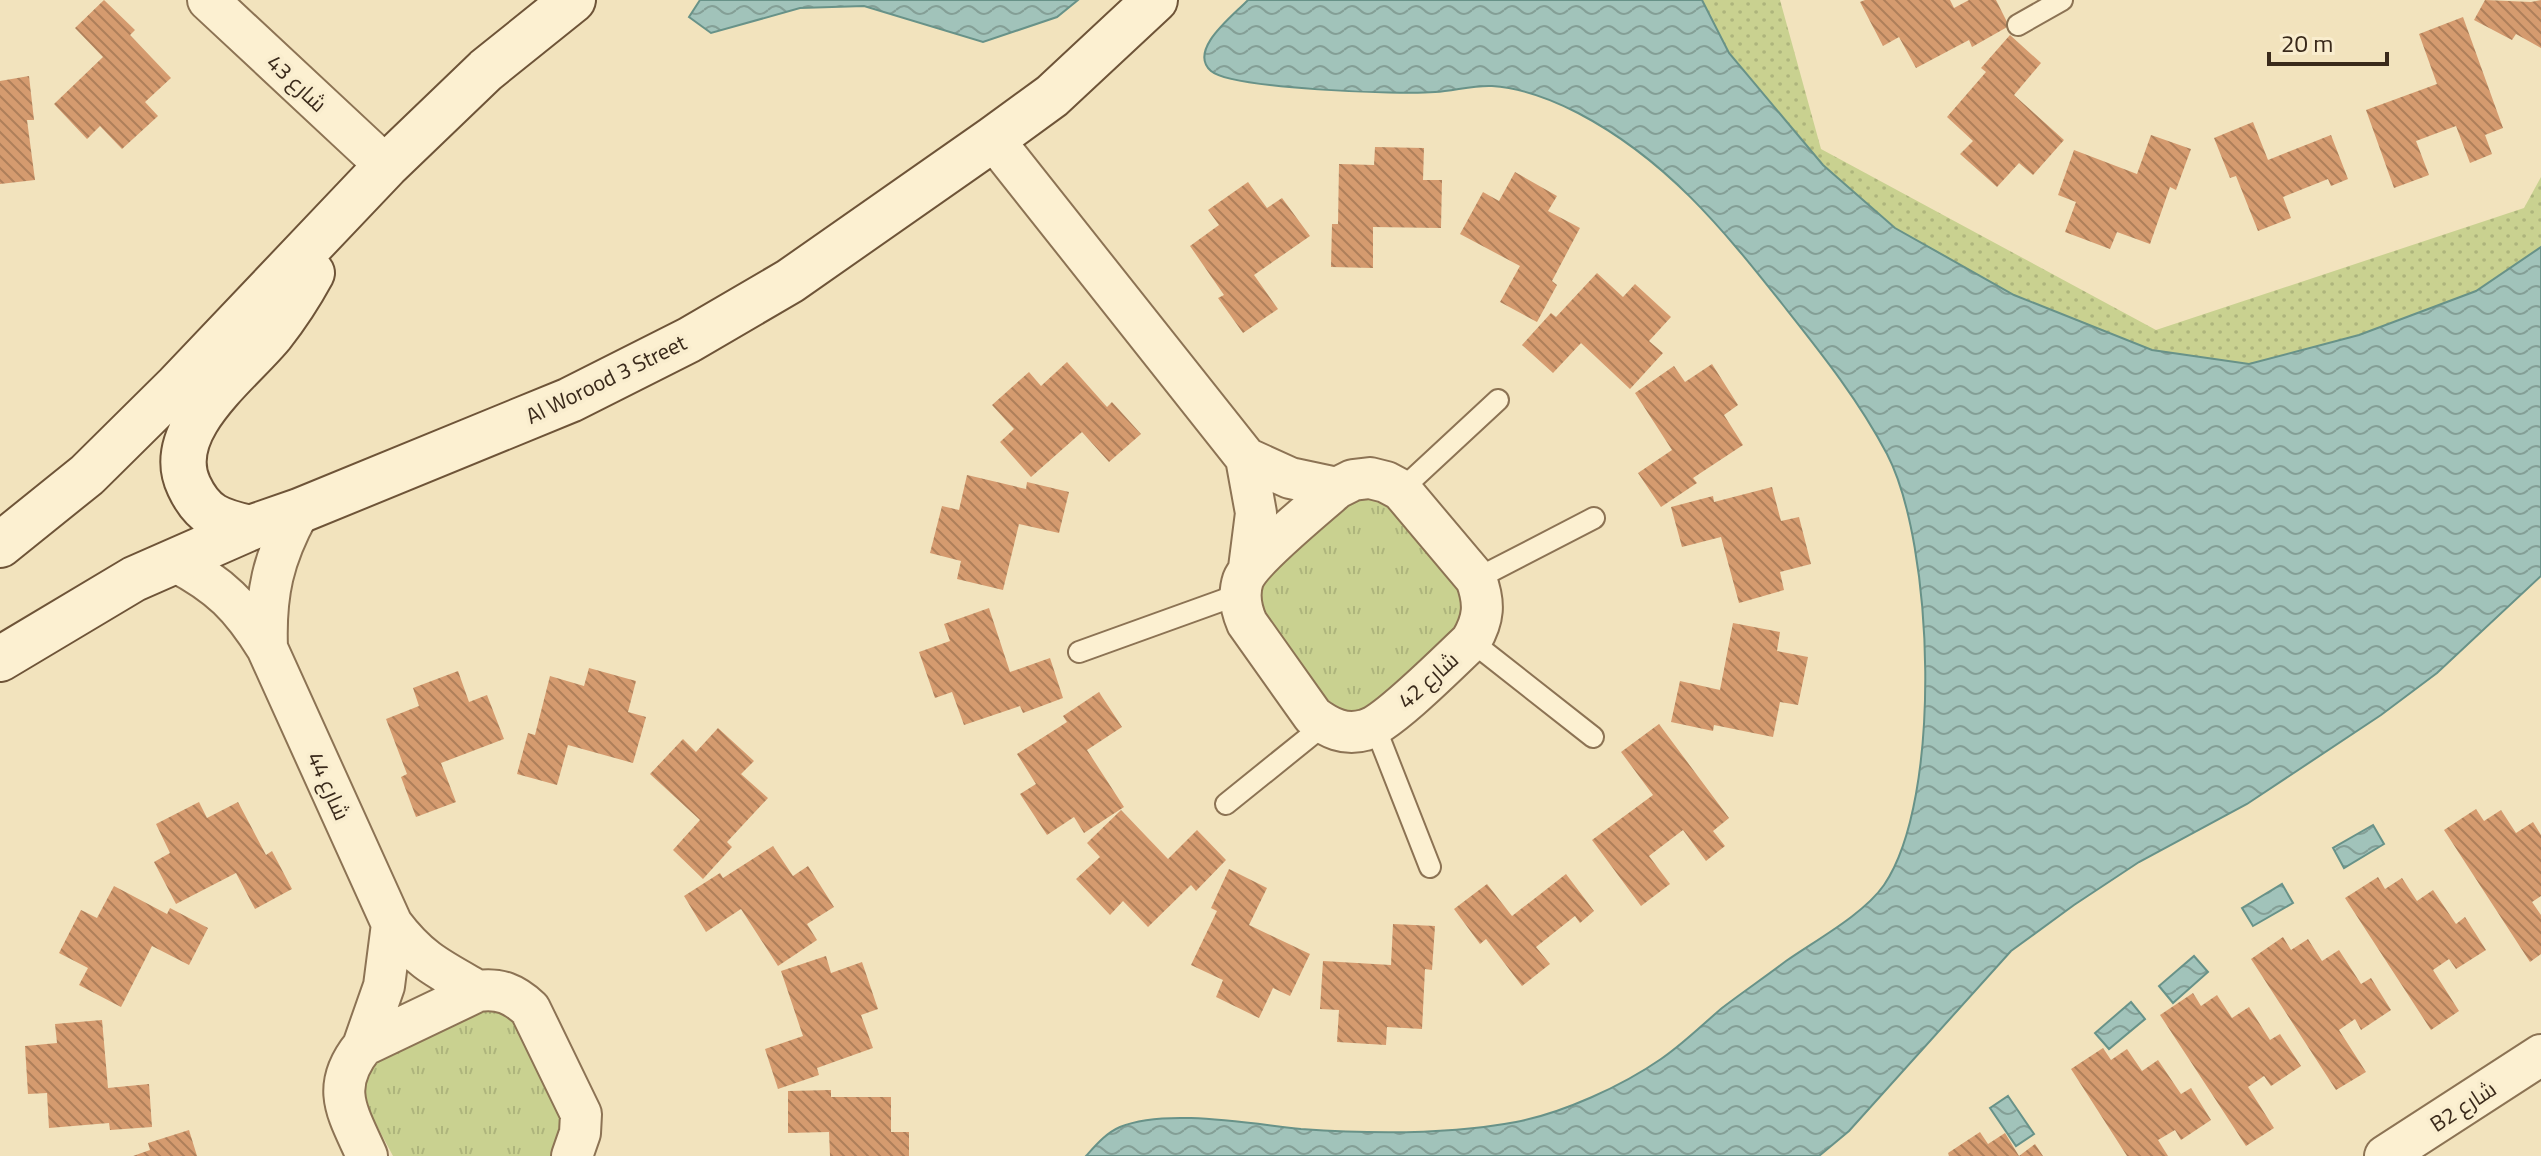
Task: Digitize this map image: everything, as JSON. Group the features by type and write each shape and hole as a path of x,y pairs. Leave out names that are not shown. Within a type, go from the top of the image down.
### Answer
{"street":[{"name":"شارع 43","path":"208,0 386,166"},
{"path":"0,545 87,475 177,386 386,166 486,70 573,0"},
{"name":"Al Worood 3 Street","path":"0,659 134,579 250,528 299,511 570,400 689,340 790,281 1052,96 1155,0"},
{"path":"993,139 1246,458 1290,478 1337,488"},
{"path":"250,528 221,522 197,503 184,475 184,445 197,418 294,305 314,271 333,223"},
{"path":"1246,458 1256,513 1241,609 1247,623 1313,716 1324,725 1349,732 1375,727"},
{"path":"1245,581 1337,488 1353,480 1370,478 1401,490 1476,579"},
{"name":"شارع 44","path":"267,648 266,612 271,576 282,542 299,511"},
{"name":"شارع 44","path":"176,562 204,576 229,596 267,648 392,924 410,947 432,966 478,991 492,989 506,993 530,1009 581,1114 580,1133 572,1156"},
{"name":"شارع 42","path":"1375,727 1471,641 1480,627 1484,611 1476,579"},
{"path":"367,1156 344,1104 347,1072 363,1046 384,986 392,924"},
{"path":"363,1046 478,991"},
{"name":"B2 شارع","path":"2385,1156 2540,1059"}],"lane":[{"path":"2018,25 2062,0"},
{"path":"1401,490 1498,400"},
{"path":"1476,579 1594,518"},
{"path":"1079,652 1245,581"},
{"path":"1471,641 1593,737"},
{"path":"1226,804 1324,725"},
{"path":"1375,727 1430,867"}],"green space":[{"path":"1702,0 1780,0 1821,149 2156,330 2524,208 2541,177 2541,247 2476,291 2359,335 2249,364 2152,350 2014,295 1895,228 1823,165 1729,53"},
{"path":"1366,497 1381,499 1393,510 1462,594 1465,608 1457,636 1368,709 1350,711 1326,698 1262,617 1256,586 1265,571 1352,502"},
{"path":"487,1007 504,1011 517,1023 567,1122 558,1156 393,1156 362,1098 367,1069 381,1058"}],"water":[{"path":"700,0 1078,0 1057,17 983,42 864,6 800,8 711,33 689,17"},
{"path":"1248,0 1702,0 1729,53 1823,165 1895,228 2014,295 2152,350 2249,364 2359,335 2476,291 2541,247 2541,576 2437,673 2381,715 2247,804 2139,862 2011,951 1849,1131 1819,1156 1086,1156 1115,1130 1139,1121 1184,1118 1327,1131 1436,1131 1516,1122 1592,1097 1661,1059 1722,1008 1839,926 1875,896 1884,885 1903,845 1916,794 1923,735 1925,671 1915,547 1903,495 1887,454 1851,395 1738,249 1691,197 1639,152 1578,113 1536,95 1492,86 1416,93 1318,89 1250,82 1211,71 1205,63 1208,43"},
{"path":"2373,825 2384,844 2344,868 2333,848"},
{"path":"2282,884 2293,903 2253,926 2242,908"},
{"path":"2194,956 2208,972 2173,1003 2159,986"},
{"path":"2131,1002 2145,1019 2109,1049 2095,1033"},
{"path":"2008,1096 2034,1134 2016,1146 1990,1108"}],"building":[{"path":"104,0 135,30 130,35 171,78 145,102 158,116 122,149 100,126 87,139 54,104 103,57 75,28"},
{"path":"1950,0 1954,8 1969,0 1996,0 2009,26 1972,47 1969,40 1916,68 1899,37 1883,46 1860,2"},
{"path":"2485,0 2541,0 2541,48 2516,34 2512,40 2474,20"},
{"path":"2463,17 2503,128 2485,135 2492,154 2470,163 2456,126 2416,141 2429,175 2394,188 2366,110 2437,84 2419,34"},
{"path":"2010,35 2041,63 2014,95 2064,140 2033,175 2019,163 1997,187 1960,154 1973,141 1947,117 1986,72 1981,68"},
{"path":"29,76 34,120 27,120 35,180 0,184 0,81"},
{"path":"2253,122 2268,160 2331,135 2348,179 2331,186 2328,179 2283,197 2291,218 2258,231 2236,176 2230,178 2214,138"},
{"path":"2151,135 2191,149 2176,190 2170,187 2150,244 2117,232 2110,249 2065,232 2076,202 2058,195 2074,150 2137,174"},
{"path":"1375,147 1424,148 1423,180 1442,180 1441,228 1373,227 1373,268 1331,267 1332,224 1338,224 1339,164 1374,165"},
{"path":"1515,172 1557,196 1548,211 1580,228 1552,281 1557,285 1537,322 1500,302 1520,266 1460,234 1483,192 1499,201"},
{"path":"1248,182 1267,208 1282,198 1310,236 1254,275 1278,309 1243,333 1218,298 1224,295 1190,246 1219,225 1208,210"},
{"path":"1597,273 1623,297 1635,284 1671,317 1649,341 1663,353 1630,389 1581,343 1553,373 1522,345 1551,313 1556,317"},
{"path":"1067,362 1107,407 1112,402 1141,434 1109,462 1082,432 1031,477 1000,442 1014,429 992,405 1029,372 1041,386"},
{"path":"1712,364 1738,405 1724,415 1743,445 1693,478 1697,483 1661,507 1638,473 1672,450 1635,393 1674,366 1685,382"},
{"path":"967,475 1026,489 1027,482 1069,492 1059,533 1019,524 1003,590 957,579 961,561 930,553 942,506 959,510"},
{"path":"1772,487 1781,521 1799,517 1811,564 1780,572 1784,590 1739,603 1721,537 1682,547 1671,507 1713,496 1714,502"},
{"path":"989,608 1010,672 1050,658 1063,698 1023,713 1020,706 964,725 952,692 935,698 919,652 950,641 944,624"},
{"path":"1733,623 1780,632 1777,651 1808,657 1798,705 1780,702 1773,737 1714,725 1713,731 1671,722 1680,681 1720,690"},
{"path":"589,668 636,681 628,712 646,717 633,763 568,745 557,785 517,774 528,733 535,735 550,676 584,686"},
{"path":"458,671 469,702 487,695 504,739 441,763 456,802 416,817 401,777 407,774 386,719 419,706 413,688"},
{"path":"1099,692 1122,727 1087,750 1124,807 1084,833 1074,817 1047,835 1020,794 1036,784 1017,754 1067,722 1063,716"},
{"path":"1659,724 1729,818 1713,831 1725,846 1706,861 1683,830 1649,856 1670,884 1641,906 1592,840 1653,795 1621,752"},
{"path":"718,728 754,761 741,774 768,798 727,842 732,847 703,879 673,850 700,820 650,774 683,739 696,752"},
{"path":"199,802 207,818 238,802 266,855 272,851 292,889 255,909 236,873 176,904 154,862 170,853 156,824"},
{"path":"2476,809 2484,821 2501,810 2516,833 2533,822 2541,835 2541,896 2532,902 2541,915 2541,954 2530,962 2444,830"},
{"path":"1121,810 1168,859 1197,830 1226,860 1196,891 1191,885 1148,927 1123,901 1110,915 1076,879 1100,857 1087,843"},
{"path":"773,846 793,876 808,866 834,907 807,924 817,940 778,966 741,909 706,932 684,896 720,873 723,878"},
{"path":"1229,869 1267,888 1249,925 1310,954 1290,996 1273,988 1259,1018 1216,997 1223,980 1191,965 1217,911 1211,908"},
{"path":"1566,874 1594,911 1580,923 1575,916 1536,947 1550,964 1522,986 1486,939 1480,944 1454,909 1487,884 1512,916"},
{"path":"2378,877 2385,889 2402,878 2417,901 2433,890 2456,924 2465,917 2486,950 2456,969 2449,959 2433,970 2459,1011 2431,1030 2345,898"},
{"path":"114,886 167,914 170,908 208,928 189,965 152,946 121,1007 79,985 88,968 59,953 81,910 97,918"},
{"path":"1393,924 1435,926 1432,970 1425,969 1422,1029 1387,1027 1386,1045 1337,1042 1339,1010 1320,1009 1323,961 1391,965"},
{"path":"2283,937 2291,950 2308,939 2322,961 2339,950 2361,984 2371,978 2391,1010 2361,1030 2355,1019 2339,1030 2366,1072 2336,1090 2251,959"},
{"path":"826,956 831,973 862,962 878,1009 861,1015 873,1048 817,1068 819,1075 778,1089 765,1049 803,1036 781,971"},
{"path":"2193,993 2201,1006 2217,995 2232,1018 2249,1007 2270,1040 2280,1034 2301,1066 2271,1086 2264,1076 2248,1087 2274,1128 2246,1146 2160,1015"},
{"path":"102,1020 108,1088 149,1084 152,1127 110,1130 109,1123 49,1128 47,1093 28,1094 25,1046 57,1043 55,1024"},
{"path":"2103,1048 2111,1060 2127,1049 2142,1071 2158,1060 2181,1094 2191,1088 2211,1120 2181,1140 2175,1130 2158,1140 2168,1156 2127,1156 2071,1069"},
{"path":"831,1090 831,1097 891,1097 891,1132 909,1132 909,1156 830,1156 829,1132 788,1133 788,1091"},
{"path":"189,1130 197,1156 133,1156 150,1150 148,1143"},
{"path":"1980,1132 1988,1144 2005,1133 2019,1156 1949,1156 1948,1153"},
{"path":"2035,1144 2043,1156 2019,1156"}]}
